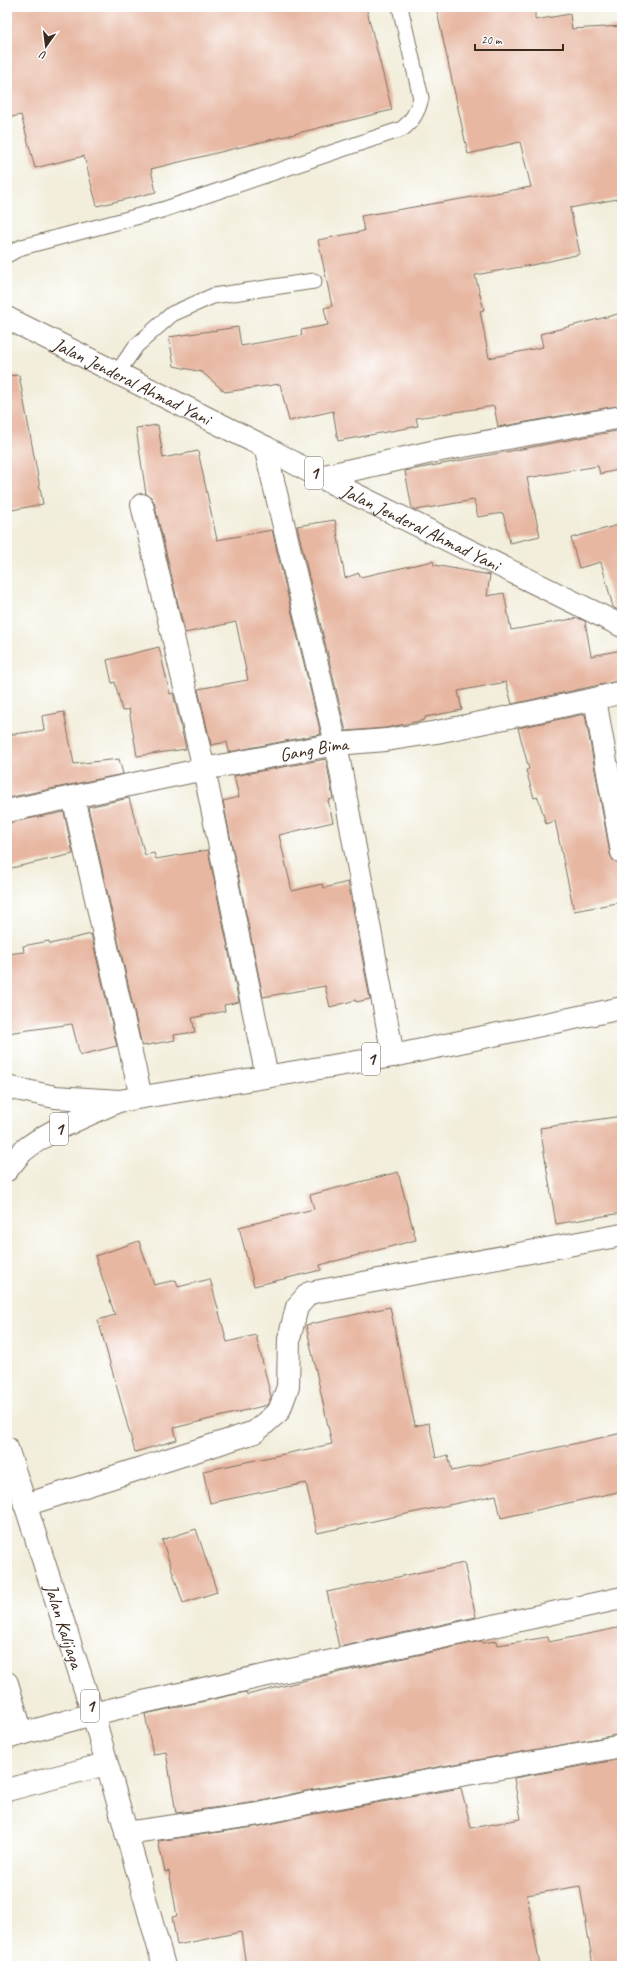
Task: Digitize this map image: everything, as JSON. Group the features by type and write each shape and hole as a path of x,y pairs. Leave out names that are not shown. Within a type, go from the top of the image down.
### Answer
{"main road":[{"name":"Jalan Jenderal Ahmad Yani","path":"7,318 265,447 320,477 622,626"},
{"path":"320,477 436,451 622,417"},
{"path":"265,447 336,744 393,1056"},
{"path":"142,505 204,769 267,1077"},
{"name":"Gang Bima","path":"7,811 204,769 336,744 386,740 437,732 622,692"},
{"path":"595,699 622,852"},
{"path":"73,797 141,1098"},
{"name":"1","path":"7,1087 55,1097 119,1101 393,1056 622,1008"},
{"name":"1","path":"7,1170 24,1151 47,1136 68,1124 119,1101"},
{"path":"25,1505 255,1432 279,1411 288,1387 289,1339 297,1307 309,1293 622,1235"},
{"name":"Jalan Kalijaga","path":"7,1448 93,1714 164,1966"},
{"path":"7,1683 14,1736 93,1714 622,1598"},
{"path":"126,1834 259,1814 312,1802 622,1746"},
{"path":"7,1790 106,1764"}],"lane":[{"path":"7,255 22,246 162,210 402,129 411,122 418,108 420,98 400,7"},
{"path":"117,373 136,346 172,314 213,296 314,281"}],"building":[{"path":"7,7 366,7 392,110 151,169 156,192 97,206 84,156 35,168 21,115 7,118"},
{"path":"436,7 535,7 535,20 570,14 572,29 622,26 622,198 570,208 580,254 537,264 475,275 484,310 480,311 489,358 543,347 540,334 622,313 622,405 498,427 494,406 416,418 418,426 338,441 333,411 289,421 280,384 225,392 202,372 174,366 169,337 238,327 241,346 302,335 301,330 328,325 324,308 332,306 318,240 364,231 361,216 531,187 520,142 468,154"},
{"path":"19,375 43,504 7,511 7,376"},
{"path":"158,425 163,458 198,451 217,540 272,530 321,734 229,752 227,742 211,745 198,689 248,680 236,622 185,633 154,502 151,497 146,494 136,428"},
{"path":"622,430 622,469 600,474 598,466 527,478 540,536 510,543 503,513 478,517 474,500 416,510 412,508 405,471"},
{"path":"335,520 345,578 359,573 360,577 433,561 434,565 490,575 487,596 504,593 511,630 578,618 585,621 591,656 622,650 622,680 512,704 506,682 458,691 462,710 425,717 425,720 385,728 346,731 297,526"},
{"path":"622,524 622,610 618,610 613,607 601,562 579,568 571,538"},
{"path":"159,647 170,694 173,693 186,749 137,756 129,709 122,711 115,682 112,683 107,660"},
{"path":"64,712 74,764 119,759 123,774 7,798 7,735 44,730 42,716"},
{"path":"585,714 610,854 613,860 622,864 622,902 574,911 555,821 546,824 538,797 534,798 526,770 529,769 518,728"},
{"path":"326,759 333,799 328,800 333,822 279,835 292,891 322,884 324,888 348,882 370,999 356,1002 356,1000 330,1007 325,986 263,997 223,801 239,797 234,776"},
{"path":"129,798 145,855 154,853 156,859 208,850 239,1002 224,1005 225,1011 192,1018 195,1032 174,1035 175,1040 142,1046 88,807"},
{"path":"64,812 73,854 7,869 7,823"},
{"path":"91,934 117,1046 80,1055 72,1024 7,1033 7,954 24,952 23,946 49,941 50,944"},
{"path":"622,1116 622,1213 556,1224 540,1128"},
{"path":"398,1172 416,1240 320,1265 321,1270 254,1286 239,1227 314,1209 310,1195"},
{"path":"139,1241 154,1285 176,1280 178,1287 210,1279 227,1342 256,1335 271,1397 267,1405 174,1428 177,1440 135,1452 98,1320 115,1315 95,1256"},
{"path":"390,1307 415,1426 429,1423 436,1458 448,1455 452,1471 622,1433 622,1491 501,1518 496,1495 317,1533 306,1483 210,1503 203,1471 332,1444 306,1325"},
{"path":"196,1529 217,1592 183,1603 162,1540"},
{"path":"464,1563 476,1617 339,1647 327,1592"},
{"path":"622,1627 622,1734 310,1790 257,1802 176,1813 166,1752 153,1754 145,1714 246,1692 247,1695 323,1676 481,1641 482,1643 497,1641 498,1645 548,1637 549,1642"},
{"path":"622,1759 622,1966 593,1966 580,1886 527,1895 540,1966 246,1966 241,1932 177,1945 172,1917 177,1916 169,1871 165,1872 158,1841 261,1826 314,1814 461,1788 471,1828 521,1819 514,1778"}]}
